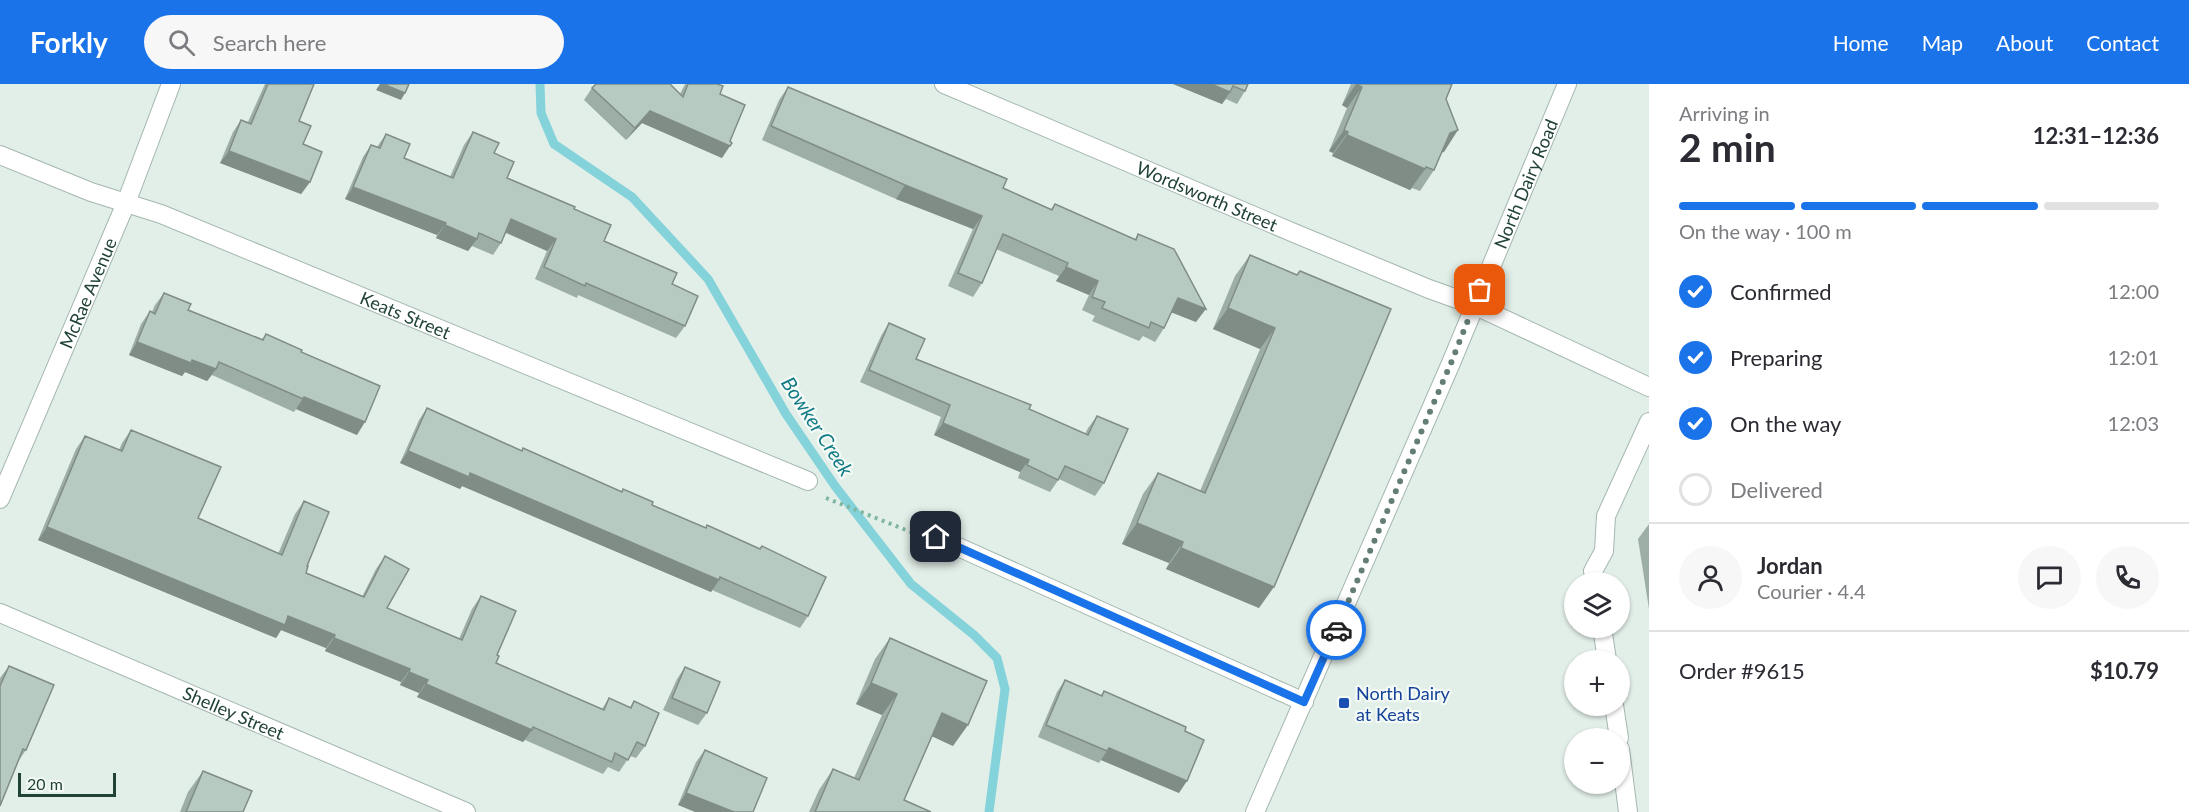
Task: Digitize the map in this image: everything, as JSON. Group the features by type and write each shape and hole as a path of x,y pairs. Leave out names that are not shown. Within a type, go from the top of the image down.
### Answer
{"street":[{"name":"McRae Avenue","path":"0,500 126,203 171,84"},
{"name":"Wordsworth Street","path":"944,84 1315,242 1474,305 1649,387"},
{"name":"North Dairy Road","path":"1255,812 1451,363 1567,84"},
{"name":"Keats Street","path":"0,155 91,192 161,214 808,482"},
{"path":"1593,572 1604,551 1606,516 1649,422"},
{"path":"936,537 1304,702"},
{"name":"Shelley Street","path":"0,613 466,812"},
{"path":"1626,794 1628,812"}],"path":[{"path":"822,496 906,531"}],"building":[{"path":"268,84 314,84 299,121 311,126 303,144 322,152 310,182 229,151 241,120 251,124"},
{"path":"383,84 409,84 405,93"},
{"path":"596,84 670,84 683,97 688,84 717,84 723,86 720,94 745,105 730,146 650,111 635,128 592,88"},
{"path":"1211,84 1248,84 1245,91 1233,86 1230,92"},
{"path":"1356,84 1452,84 1446,99 1458,130 1450,133 1434,170 1426,167 1425,169 1347,135 1348,132 1344,130 1362,87"},
{"path":"788,87 1007,179 1003,188 1052,210 1055,204 1136,240 1138,234 1174,249 1206,309 1178,298 1164,328 1151,322 1149,328 1102,308 1105,302 1092,297 1098,281 1066,267 1068,263 1003,234 982,283 958,273 982,216 771,126"},
{"path":"473,132 499,143 494,153 514,162 507,178 611,225 604,241 677,273 672,284 698,296 685,326 544,267 556,239 511,219 501,243 479,233 477,239 445,225 446,223 353,187 371,145 380,148 386,134 410,144 404,158 453,178"},
{"path":"1250,255 1297,275 1300,271 1391,309 1274,587 1181,548 1183,542 1137,523 1158,473 1205,493 1275,328 1228,308"},
{"path":"164,293 191,304 188,310 263,340 266,334 302,350 301,352 380,386 365,422 304,397 303,399 219,362 216,369 192,360 191,363 137,342 150,311 155,314"},
{"path":"889,323 925,339 916,359 1031,405 1029,409 1088,435 1097,416 1128,429 1104,483 1065,466 1058,480 1027,465 1029,460 943,423 950,405 869,370"},
{"path":"427,408 522,451 523,448 622,492 623,489 653,502 652,505 706,528 707,525 760,549 762,546 826,577 808,616 470,473 469,477 408,451"},
{"path":"131,430 221,467 198,518 282,555 304,501 329,512 306,573 364,597 385,556 409,569 387,608 462,640 481,596 516,611 497,655 499,656 496,663 604,710 609,698 631,708 634,701 659,713 645,746 637,742 628,760 615,753 612,762 426,684 428,680 409,672 410,669 334,638 335,635 288,616 285,625 47,527 85,436 122,451"},
{"path":"890,638 987,681 968,725 942,713 904,800 931,812 815,812 833,769 859,780 897,694 871,683"},
{"path":"9,666 54,685 26,750 23,749 0,806 0,686"},
{"path":"685,667 720,682 707,713 672,698"},
{"path":"1065,680 1102,696 1104,691 1186,727 1185,731 1204,740 1187,781 1109,748 1107,751 1046,725"},
{"path":"705,750 767,778 753,812 734,812 686,793"},
{"path":"203,771 252,791 243,812 186,812"}],"waterway":[{"name":"Bowker Creek","path":"540,84 541,113 554,144 632,197 708,279 786,414 835,486 911,584 974,635 997,658 1005,689 989,812"}],"way so far":[{"path":"1336,630 1480,290"}],"place":[{"name":"North Dairy at Keats","path":"1344,703"}],"route":[{"path":"936,537 1304,702 1336,630"}]}
